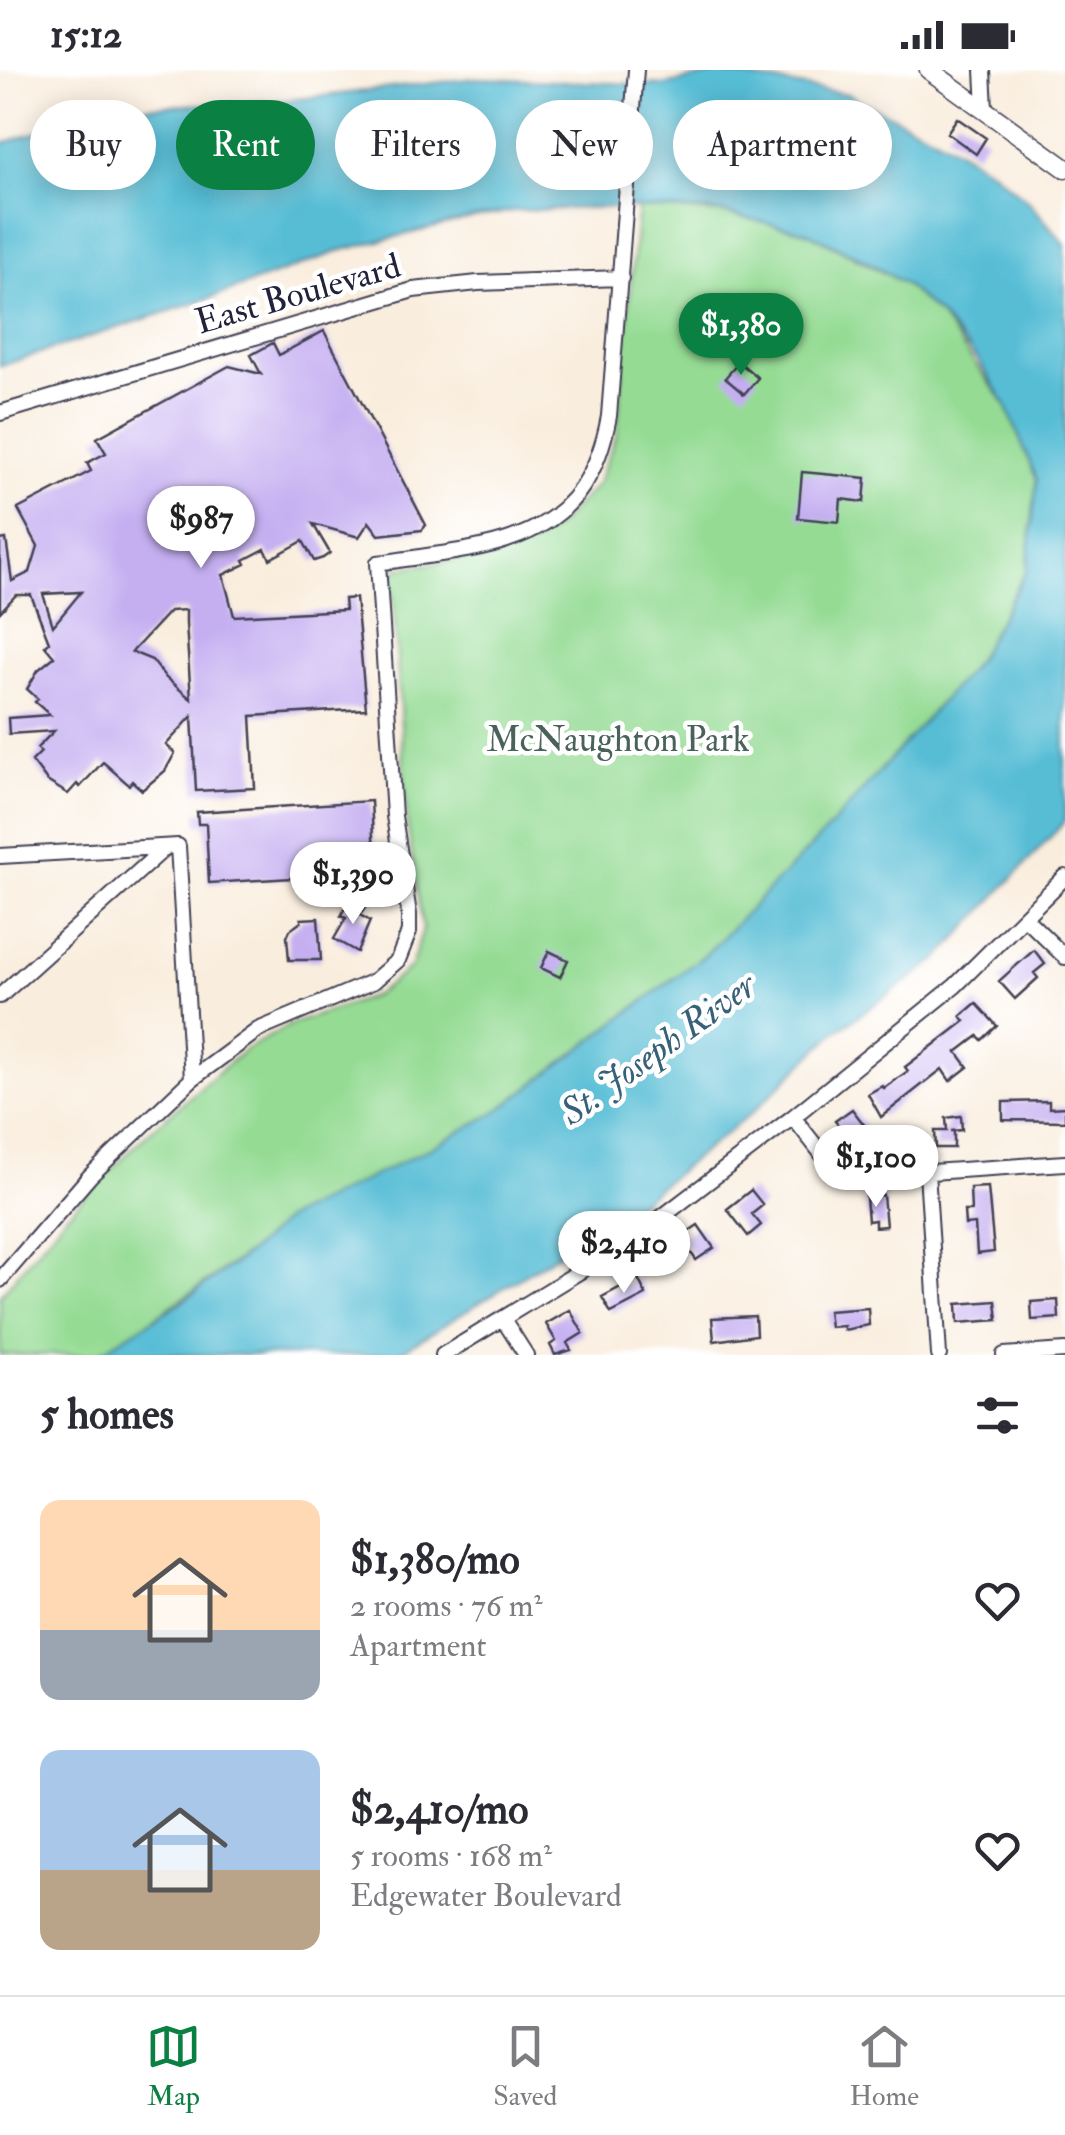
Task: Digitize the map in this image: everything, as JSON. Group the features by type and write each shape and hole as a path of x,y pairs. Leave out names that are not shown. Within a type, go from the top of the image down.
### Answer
{"main road":[{"path":"929,70 1065,168"}],"street":[{"path":"0,1280 90,1176 192,1079 258,1030 374,981 398,960 405,946 409,914 394,816 378,563 505,543 528,533 565,507 590,474 604,440 636,70"},
{"path":"983,70 985,109"},
{"name":"East Boulevard","path":"0,413 413,290 478,283 621,278"},
{"path":"172,847 192,1079"},
{"path":"0,856 172,847"},
{"path":"0,996 172,847"},
{"path":"442,1355 634,1239 955,986 1065,877"},
{"path":"1025,918 1065,958"},
{"path":"793,1117 836,1172 855,1177 1065,1163"},
{"path":"927,1172 939,1355"},
{"path":"503,1319 526,1355"},
{"path":"1004,1355 1065,1351"}],"green space":[{"name":"McNaughton Park","path":"638,207 735,214 807,232 903,283 939,315 1006,405 1037,480 1027,570 976,662 909,742 706,954 498,1111 286,1219 251,1251 101,1355 0,1355 0,1296 64,1217 148,1133 243,1051 292,1024 374,996 411,967 423,929 407,822 392,575 399,568 490,556 521,546 557,527 597,484 617,434"}],"water":[{"name":"St. Joseph River","path":"721,73 847,94 859,100 673,100 673,190 892,190 892,116 992,171 1029,202 1065,244 1065,821 938,959 833,1034 753,1112 636,1205 396,1355 96,1355 183,1301 251,1251 286,1219 498,1111 706,954 834,823 976,662 1027,570 1037,480 1006,405 978,360 939,315 903,283 807,232 714,211 606,207 513,211 472,218 343,250 0,366 0,144 30,135 30,190 156,190 156,106 176,105 176,190 315,190 315,100 289,100 476,78 664,85"}],"building":[{"path":"957,118 986,138 976,154 947,133"},
{"path":"324,331 426,525 422,530 379,535 369,522 359,537 313,524 330,553 323,558 314,561 303,541 270,559 265,549 223,575 234,616 345,610 344,599 356,598 366,709 251,716 255,788 196,791 192,716 166,745 175,753 165,771 142,790 132,781 129,785 103,762 68,794 47,781 32,761 41,752 37,748 54,731 9,734 8,718 50,715 27,689 38,670 54,657 45,646 49,642 31,595 16,595 0,612 0,540 6,539 12,581 30,572 38,546 18,509 91,471 87,463 106,453 97,438 229,366 261,374 251,355 273,343 279,355","holes":["81,592 53,626 43,594","186,610 186,624 191,699 152,660 132,652 170,611"]},
{"path":"739,362 758,378 744,394 725,378"},
{"path":"802,472 866,478 864,502 841,499 839,522 798,518"},
{"path":"371,801 375,873 209,883 206,824 198,824 197,812"},
{"path":"350,900 365,908 360,915 370,921 357,952 334,939 346,918 341,916"},
{"path":"318,918 321,960 289,960 290,930 301,919"},
{"path":"1034,950 1045,964 1034,973 1038,978 1015,999 999,981"},
{"path":"549,951 568,960 560,977 541,968"},
{"path":"976,1003 997,1026 982,1040 978,1036 957,1052 968,1067 950,1081 942,1069 881,1117 868,1094 908,1071 905,1067 965,1021 961,1016"},
{"path":"1049,1101 1049,1108 1065,1107 1065,1121 1003,1120 1003,1102"},
{"path":"852,1109 879,1144 864,1155 835,1121"},
{"path":"961,1116 962,1130 951,1131 954,1148 936,1148 935,1131 947,1131 946,1118"},
{"path":"988,1187 994,1252 977,1254 975,1224 965,1225 964,1211 971,1211 970,1188"},
{"path":"751,1190 763,1205 752,1214 761,1225 748,1236 727,1209"},
{"path":"883,1195 886,1226 875,1227 875,1220 868,1221 866,1197"},
{"path":"698,1225 714,1248 696,1260 680,1237"},
{"path":"638,1278 646,1295 611,1313 602,1297"},
{"path":"1058,1300 1059,1318 1032,1320 1031,1302"},
{"path":"996,1301 998,1320 958,1323 957,1304"},
{"path":"868,1308 869,1325 844,1330 844,1326 830,1327 828,1311"},
{"path":"570,1310 583,1333 567,1343 571,1350 555,1355 550,1345 556,1341 546,1324"},
{"path":"755,1316 756,1335 714,1341 712,1318"}]}
